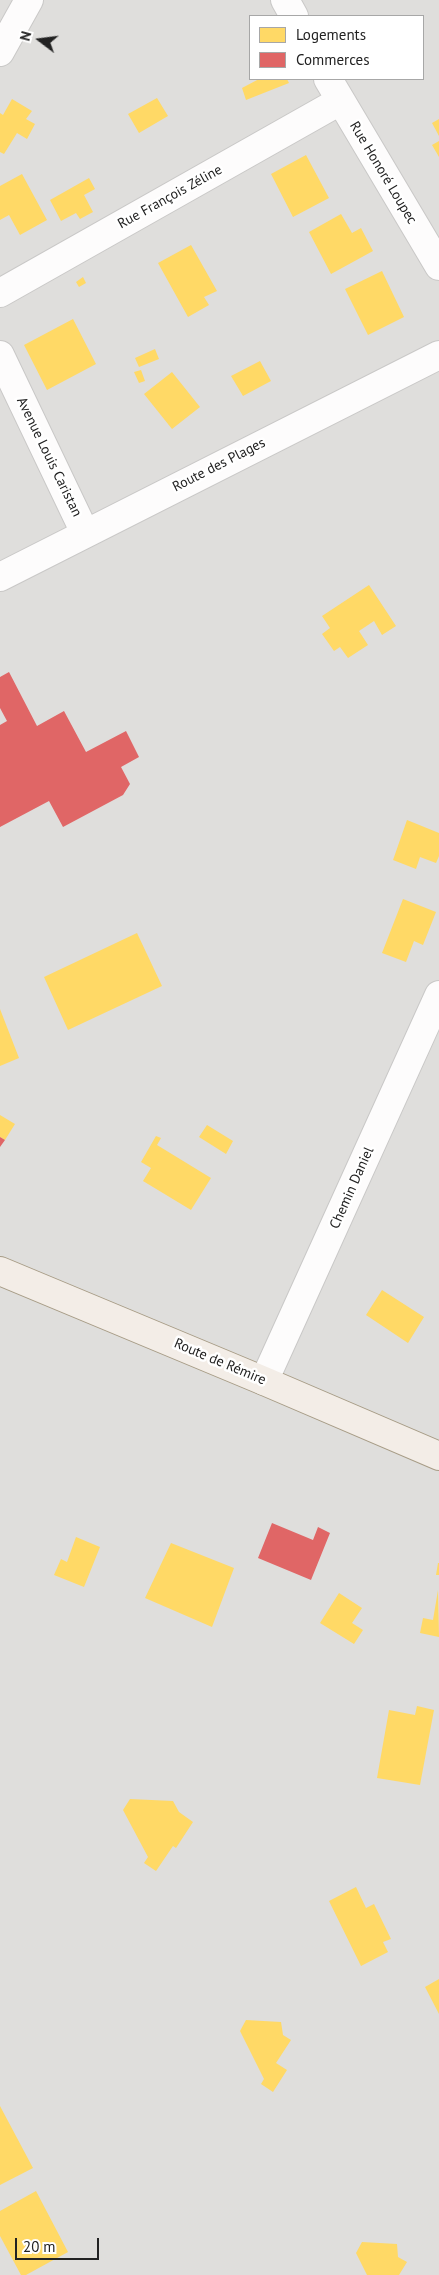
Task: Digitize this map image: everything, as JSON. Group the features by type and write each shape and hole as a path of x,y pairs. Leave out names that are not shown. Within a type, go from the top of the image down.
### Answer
{"main road":[{"name":"Route de Rémire","path":"0,1271 439,1456"}],"street":[{"path":"0,52 29,0"},
{"path":"285,0 293,15"},
{"name":"Rue Honoré Loupec","path":"334,90 439,266"},
{"name":"Rue François Zéline","path":"0,293 334,90"},
{"name":"Avenue Louis Caristan","path":"0,355 85,533"},
{"name":"Route des Plages","path":"0,577 439,355"},
{"name":"Chemin Daniel","path":"264,1381 439,994"}],"shaded area":[{"path":"0,0 439,0 439,2275 0,2275"}],"building: Logements":[{"path":"257,80 288,80 289,83 246,100 242,88"},
{"path":"157,98 168,116 139,133 128,114"},
{"path":"12,99 32,111 26,119 35,124 27,139 17,133 4,154 0,152 0,113 3,115"},
{"path":"439,119 439,136 432,123"},
{"path":"439,141 439,157 432,145"},
{"path":"306,155 329,198 293,217 271,174"},
{"path":"22,174 47,220 20,235 9,215 0,220 0,186"},
{"path":"89,178 95,189 84,195 93,212 80,219 76,213 61,221 50,200"},
{"path":"341,214 352,233 361,228 373,251 331,274 309,232"},
{"path":"191,245 217,291 204,297 209,305 188,317 158,263"},
{"path":"382,271 404,317 368,335 345,289"},
{"path":"83,277 86,283 79,287 76,282"},
{"path":"73,319 96,364 47,390 24,345"},
{"path":"155,349 159,359 139,367 135,358"},
{"path":"260,361 271,381 243,396 231,376"},
{"path":"141,370 145,381 139,383 134,372"},
{"path":"172,372 200,407 172,429 144,394"},
{"path":"369,585 396,626 382,635 374,621 359,631 368,645 348,658 340,647 334,651 322,634 330,628 322,616"},
{"path":"407,820 439,833 439,856 436,863 420,857 416,869 393,860"},
{"path":"403,899 436,912 423,945 414,941 406,962 382,953"},
{"path":"137,933 162,986 68,1030 44,977"},
{"path":"0,1009 19,1058 0,1066"},
{"path":"0,1115 15,1124 5,1140 0,1137"},
{"path":"207,1125 233,1141 226,1154 199,1137"},
{"path":"156,1136 161,1138 157,1145 211,1178 191,1210 143,1181 151,1168 141,1162"},
{"path":"382,1290 424,1317 408,1343 366,1315"},
{"path":"76,1537 100,1547 84,1587 54,1575 61,1559 67,1562"},
{"path":"171,1543 234,1568 212,1627 145,1598"},
{"path":"438,1563 439,1575 436,1575"},
{"path":"438,1590 439,1637 420,1633 423,1618 433,1620"},
{"path":"339,1593 362,1608 352,1623 363,1630 354,1644 320,1623"},
{"path":"417,1706 434,1710 420,1785 377,1778 389,1710 415,1715"},
{"path":"130,1799 173,1801 179,1812 193,1822 176,1848 173,1846 156,1871 144,1863 148,1857 123,1810"},
{"path":"356,1887 366,1908 374,1904 391,1939 383,1942 388,1952 361,1966 329,1901"},
{"path":"439,1979 439,2014 425,1987"},
{"path":"246,2020 281,2022 283,2035 291,2040 276,2063 287,2070 273,2092 261,2084 264,2079 240,2031"},
{"path":"0,2106 33,2168 0,2185"},
{"path":"36,2191 68,2252 26,2275 21,2275 0,2236 0,2211"},
{"path":"362,2242 397,2244 398,2257 407,2262 399,2275 367,2275 356,2253"}],"building: Commerces":[{"path":"9,672 37,726 64,711 86,752 126,731 139,757 121,767 130,784 123,795 63,827 49,801 0,827 0,725 7,721 0,708 0,677"},
{"path":"0,1137 5,1140 0,1147"},
{"path":"272,1523 313,1540 318,1527 330,1533 311,1580 258,1558"}]}
